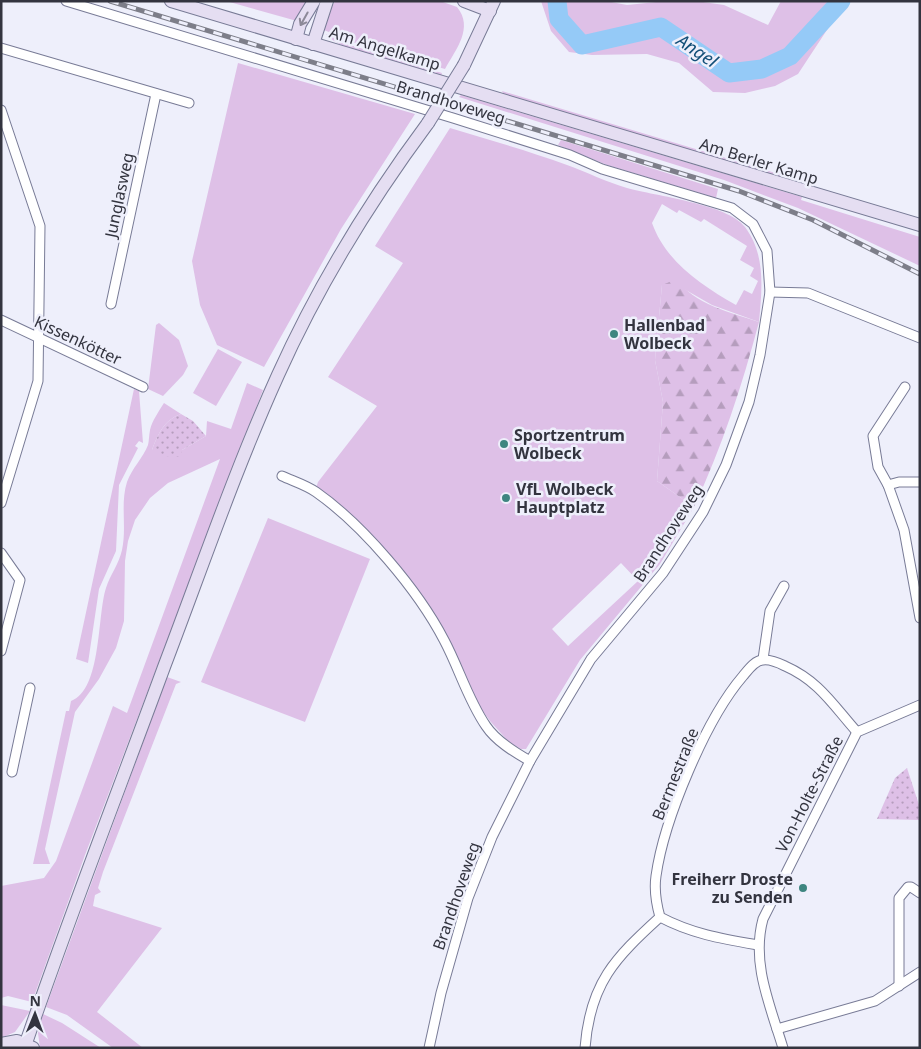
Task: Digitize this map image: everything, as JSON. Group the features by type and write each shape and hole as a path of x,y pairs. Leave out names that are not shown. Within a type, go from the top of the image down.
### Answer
{"main road":[{"name":"Am Angelkamp","path":"171,1 589,127"},
{"path":"296,39 300,24 314,1"},
{"path":"313,44 327,1"},
{"path":"1,1044 17,1041 30,1045 51,969 184,615 278,375 308,312 363,216 428,123 464,65 492,6 464,1"},
{"name":"Am Berler Kamp","path":"589,127 920,225"}],"street":[{"name":"Brandhoveweg","path":"66,1 452,118 570,155 602,169 732,208 753,224 766,251 770,292 760,355 749,402 726,465 708,504 663,573 591,659 530,761 492,837 468,898 443,983 429,1048"},
{"path":"1,48 189,103"},
{"name":"Junglasweg","path":"111,304 156,94"},
{"path":"1,110 40,226 38,381 1,503"},
{"path":"770,292 808,293 920,338"},
{"name":"Kissenkötter","path":"1,320 142,387"},
{"path":"905,387 873,436 878,466 888,485 904,530 920,618"},
{"path":"282,476 315,491 350,520 412,592 444,639 486,726 508,748 530,761"},
{"path":"888,485 899,482 920,482"},
{"path":"1,553 20,580 1,651"},
{"path":"784,586 770,611 763,660 776,662 814,682 857,732"},
{"name":"Bermestraße","path":"660,917 655,900 656,876 665,839 683,786 696,754 732,689 753,664 763,660"},
{"path":"12,772 30,688"},
{"name":"Von-Holte-Straße","path":"783,1048 760,969 758,945 764,918 857,732 920,705"},
{"path":"899,986 900,898 908,887 912,887 920,893"},
{"path":"585,1048 586,1030 593,1002 612,965 622,952 660,917 682,928 706,936 758,945"},
{"path":"777,1029 875,1001 920,972"}],"green space":[{"path":"226,1 308,1 297,21"},
{"path":"335,1 440,1 457,7 462,15 464,31 445,69 357,44 324,30"},
{"path":"541,1 606,1 627,5 666,1 696,1 724,5 768,25 781,1 846,1 798,74 775,86 745,93 713,92 679,63 647,54 592,55 569,52 551,31"},
{"path":"326,34 350,45 442,73 441,76 361,53 333,40"},
{"path":"238,63 415,114 341,229 264,367 217,345 200,305 192,261"},
{"path":"502,91 782,175 781,178 504,95"},
{"path":"461,95 802,197 801,200 920,237 920,266 798,208 724,180 459,97"},
{"name":"Sportzentrum Wolbeck","path":"450,128 524,150 627,188 690,202 723,212 736,219 745,227 756,249 761,273 759,322 712,305 684,289 662,285 655,360 663,402 657,481 694,507 660,564 580,660 526,749 521,749 509,742 490,721 468,691 444,639 383,556 315,491 318,482 377,406 328,377 403,263 375,246","holes":["662,204 677,213 679,210 701,222 704,219 747,246 740,260 754,268 750,276 758,281 752,294 744,290 736,305 698,281 686,271 666,249 652,223","621,563 638,581 568,646 552,629"]},
{"path":"561,140 718,189 716,198 607,165 558,145"},
{"path":"677,279 684,288 703,301 725,311 759,322 731,416 714,462 694,507 657,481 663,402 655,360 662,285"},
{"path":"159,323 179,340 188,366 183,375 163,396 148,389 156,325"},
{"path":"218,349 242,362 216,406 193,393"},
{"path":"247,383 263,390 85,855 32,1002 8,996 1,998 1,886 44,878 56,861 113,706 127,713 220,459 168,483 150,498 135,520 128,541 125,561 124,621 116,648 99,679 75,712 45,849 50,864 33,864 66,711 69,711 71,701 81,694 93,668 103,600 122,550 124,499 127,482 146,450 151,427 164,403 181,414 166,424 159,433 152,450 182,450 206,436 207,421 231,429"},
{"path":"134,389 139,391 143,443 139,441 135,446 138,448 119,485 116,551 99,589 88,663 76,659"},
{"path":"181,414 193,421 206,436 182,450 180,457 162,456 152,450 159,433 166,424"},
{"path":"268,518 370,559 305,722 201,682"},
{"path":"167,677 181,682 176,684 103,872 98,888 101,892 95,895 93,906 162,928 97,1012 143,1048 113,1048 67,1015 46,1007"},
{"path":"907,768 920,808 920,820 877,819 895,778"},
{"path":"1,1005 30,1011 15,1032 1,1038"},
{"path":"43,1014 62,1023 101,1048 40,1048 38,1033"}],"waterway":[{"name":"Angel","path":"557,1 559,19 582,45 661,27 729,73 762,69 790,56 841,1"}],"railway":[{"path":"110,1 739,191 813,220 920,274"}],"place":[{"name":"Hallenbad Wolbeck","path":"614,334"},
{"name":"Sportzentrum Wolbeck","path":"504,444"},
{"name":"VfL Wolbeck Hauptplatz","path":"506,498"},
{"name":"Freiherr Droste zu Senden","path":"803,888"}]}
